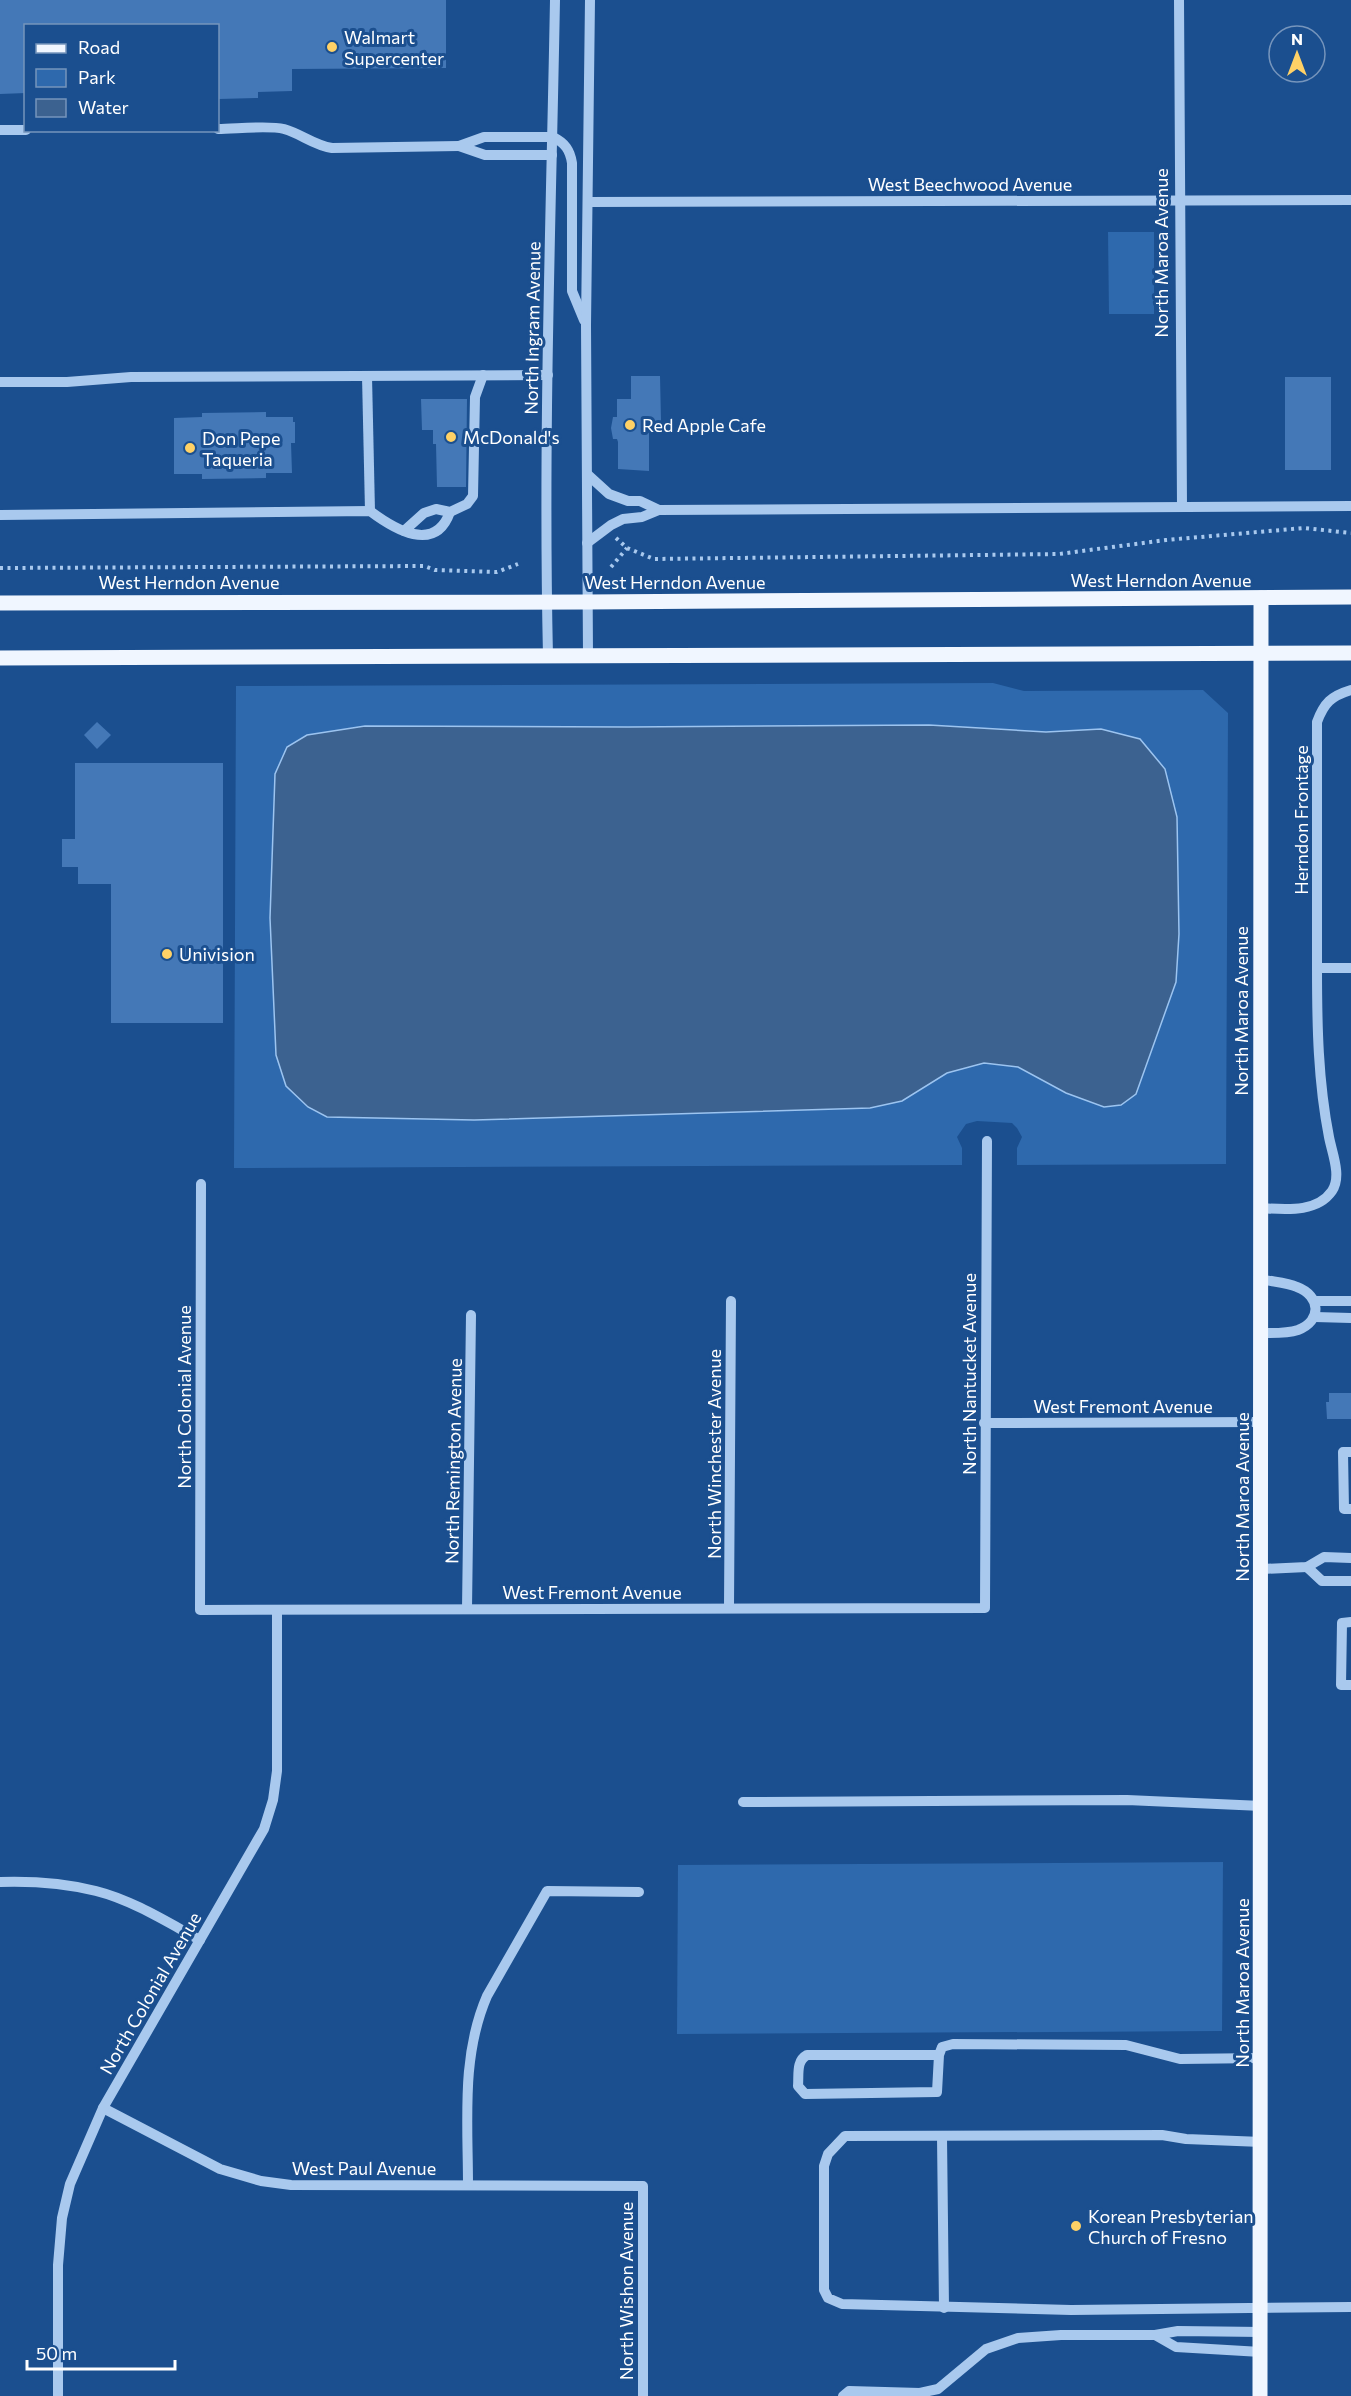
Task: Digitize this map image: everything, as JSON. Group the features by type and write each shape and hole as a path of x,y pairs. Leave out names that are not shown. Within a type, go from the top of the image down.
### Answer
{"main road":[{"name":"West Herndon Avenue","path":"0,603 1351,597"},
{"name":"North Maroa Avenue","path":"1260,2396 1262,2332 1262,1569 1259,1208 1261,598"},
{"path":"0,658 1351,653"}],"street":[{"name":"North Ingram Avenue","path":"548,656 548,375 555,0"},
{"path":"588,656 586,326 590,0"},
{"name":"North Maroa Avenue","path":"1179,0 1182,507"},
{"path":"219,129 279,129 291,132 316,146 332,148 459,146 485,155 552,155"},
{"path":"0,130 24,130"},
{"path":"459,146 484,136 553,137 563,142 572,163 572,291 586,326"},
{"name":"West Beechwood Avenue","path":"588,202 1351,200"},
{"path":"0,514 370,511 383,521 404,531 418,536 429,535 439,529 450,512 466,504 473,496 475,397 483,375"},
{"path":"0,382 67,382 131,377 548,375"},
{"path":"367,376 370,511"},
{"path":"587,474 609,494 628,501 640,501 659,510"},
{"path":"587,543 623,519 642,517 659,510 1351,506"},
{"path":"404,531 424,513 436,509 450,512"},
{"name":"Herndon Frontage","path":"1259,1208 1291,1210 1311,1206 1333,1190 1336,1178 1336,1166 1323,1105 1320,1073 1317,968 1317,722 1327,701 1333,696 1351,690"},
{"path":"1317,968 1351,968"},
{"name":"North Nantucket Avenue","path":"985,1608 987,1141"},
{"name":"North Colonial Avenue","path":"200,1610 201,1184"},
{"path":"1260,1280 1297,1287 1316,1301 1351,1301"},
{"name":"North Winchester Avenue","path":"729,1607 731,1301"},
{"path":"1260,1333 1287,1333 1309,1324 1315,1317 1316,1301"},
{"name":"North Remington Avenue","path":"467,1609 471,1315"},
{"path":"1315,1317 1351,1318"},
{"name":"West Fremont Avenue","path":"984,1423 1261,1422"},
{"path":"1351,1452 1344,1452 1344,1509 1351,1509"},
{"path":"1262,1569 1307,1567 1324,1557 1351,1558"},
{"path":"1307,1567 1322,1581 1351,1581"},
{"name":"West Fremont Avenue","path":"200,1610 985,1608"},
{"name":"North Colonial Avenue","path":"58,2396 58,2265 62,2218 70,2184 103,2108 264,1829 273,1800 277,1771 277,1610"},
{"path":"1351,1622 1342,1623 1341,1685 1351,1685"},
{"path":"743,1802 1128,1800 1262,1806"},
{"path":"0,1882 38,1881 97,1891 147,1911 200,1940"},
{"path":"468,2185 467,2075 479,2014 547,1891 639,1892"},
{"path":"939,2055 807,2055 801,2058 799,2063 798,2086 805,2094 937,2092 939,2055 942,2047 953,2044 1126,2045 1180,2059 1262,2058"},
{"name":"West Paul Avenue","path":"103,2108 220,2169 261,2181 291,2185 643,2186"},
{"path":"1262,2142 1186,2139 1162,2134 845,2136 828,2154 824,2166 824,2290 828,2298 842,2304 944,2308 1071,2310 1351,2307"},
{"path":"942,2137 944,2308"},
{"name":"North Wishon Avenue","path":"643,2186 643,2396"},
{"path":"843,2396 849,2391 920,2393 938,2389 986,2349 1018,2338 1061,2335 1155,2335 1178,2331 1262,2332"},
{"path":"1155,2335 1176,2347 1261,2352"}],"path":[{"path":"611,525 612,534 627,548 654,559 1059,554 1166,540 1304,528 1351,533"},
{"path":"611,567 627,548"},
{"path":"0,568 424,566 435,570 496,572 518,564"}],"green space":[{"path":"1108,232 1154,232 1154,314 1109,314"},
{"path":"993,683 1024,691 1203,690 1228,713 1226,1164 1017,1165 1017,1148 1022,1137 1017,1128 1012,1123 977,1121 966,1124 957,1137 962,1148 962,1165 234,1168 236,686"},
{"path":"1223,1862 1222,2031 677,2034 678,1865"}],"water":[{"path":"929,725 1046,732 1101,729 1140,739 1165,769 1177,817 1179,934 1176,982 1136,1094 1121,1105 1104,1107 1066,1093 1018,1067 984,1063 947,1073 902,1101 870,1108 474,1120 327,1117 308,1107 286,1086 276,1055 270,918 275,774 287,747 307,735 365,726"}],"building":[{"name":"Walmart Supercenter","path":"0,0 446,0 446,68 292,69 292,91 258,92 258,98 219,99 219,24 24,24 24,93 0,94"},
{"name":"Red Apple Cafe","path":"631,376 660,376 661,422 649,422 649,471 618,469 618,442 617,439 613,439 611,428 613,417 617,417 617,399 631,399"},
{"path":"1285,377 1331,377 1331,470 1285,470"},
{"name":"McDonald's","path":"421,399 467,399 466,487 437,487 436,444 433,444 433,430 422,430"},
{"path":"266,412 266,417 293,417 295,443 291,443 292,473 266,473 266,478 202,479 202,474 174,474 174,418 202,417 202,413"},
{"path":"97,722 111,735 97,749 84,735"},
{"name":"Univision","path":"75,763 223,763 223,1023 111,1023 111,884 78,884 78,867 62,867 62,839 75,839"},
{"path":"1329,1393 1351,1393 1351,1419 1327,1419 1326,1402 1329,1402"}],"place":[{"name":"Walmart Supercenter","path":"332,47"},
{"name":"Red Apple Cafe","path":"630,425"},
{"name":"McDonald's","path":"451,437"},
{"name":"Don Pepe Taqueria","path":"190,448"},
{"name":"Univision","path":"167,954"},
{"name":"Korean Presbyterian Church of Fresno","path":"1076,2226"}]}
